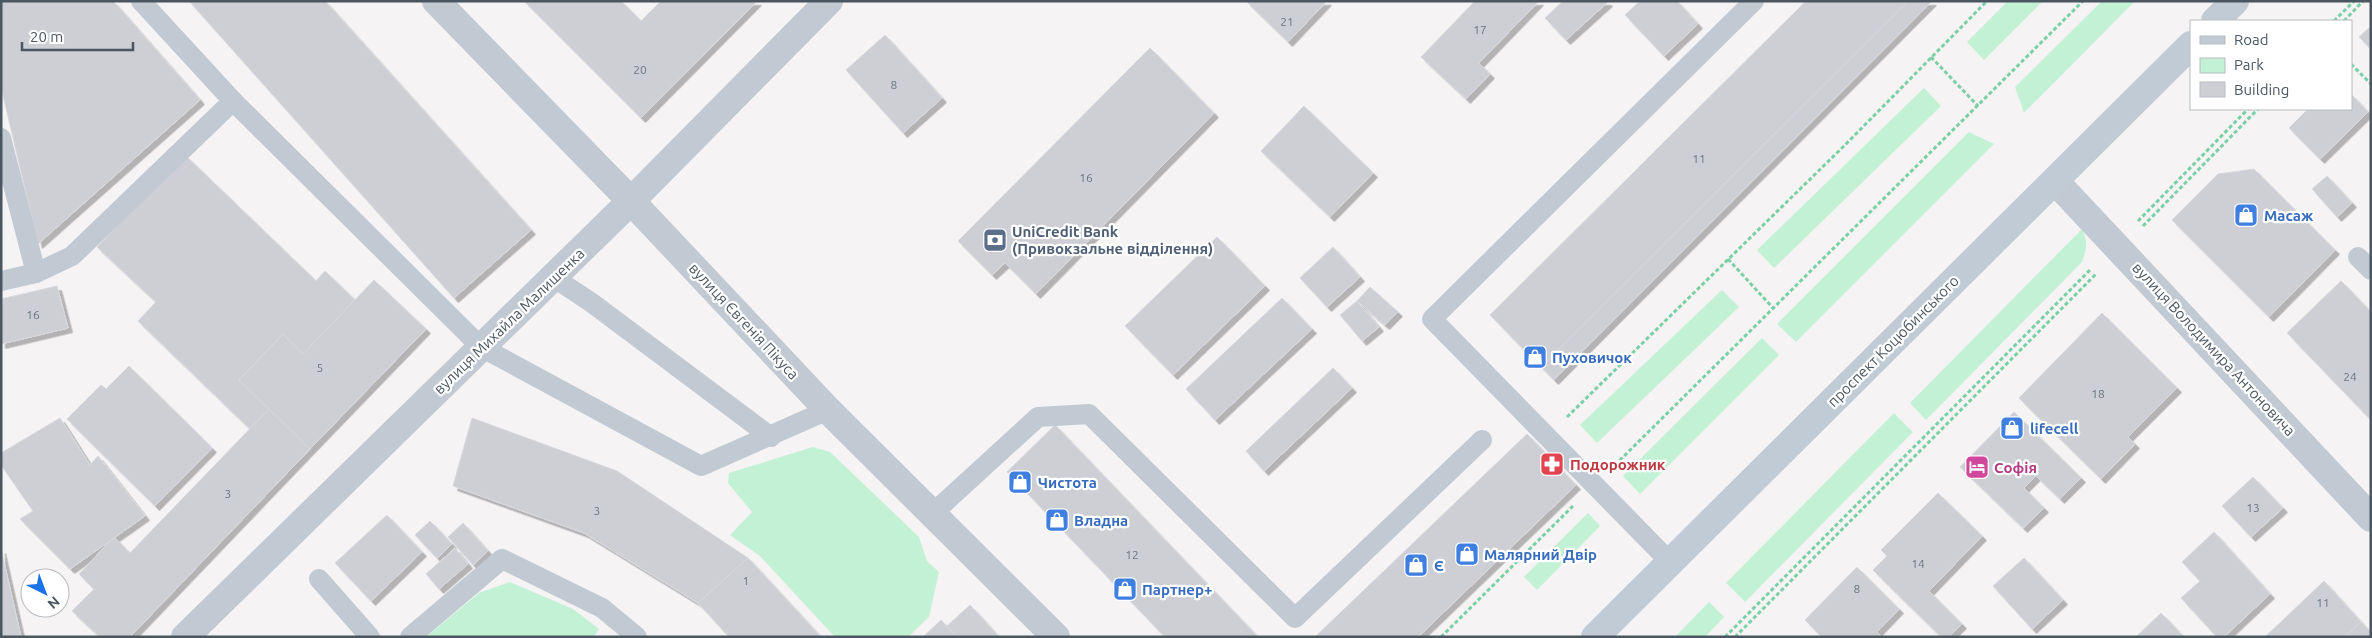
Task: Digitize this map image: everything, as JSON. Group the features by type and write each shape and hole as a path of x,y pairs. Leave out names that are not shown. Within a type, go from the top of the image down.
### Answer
{"main road":[{"path":"2216,20 2235,1"},
{"name":"проспект Коцюбинського","path":"1595,637 2190,46"}],"street":[{"name":"вулиця Євгенія Пікуса","path":"436,1 631,201 828,410 1056,637"},
{"name":"вулиця Михайла Малишенка","path":"185,637 631,201 829,1"},
{"name":"вулиця Володимира Антоновича","path":"2055,181 2371,518"}],"lane":[{"path":"141,1 233,101 481,347 701,466 771,437 828,410"},
{"path":"1670,563 1432,319 1754,1"},
{"path":"1,281 36,273 72,256 233,101"},
{"path":"1,138 36,273"},
{"path":"553,277 600,309 771,437"},
{"path":"932,514 1038,417 1089,414 1295,618 1482,440"},
{"path":"410,637 502,559 602,608 637,637"},
{"path":"319,579 370,637"}],"path":[{"path":"1547,436 1728,260 1987,1"},
{"path":"1441,637 2084,1"},
{"path":"2335,20 2354,1"},
{"path":"2345,20 2363,1"},
{"path":"1931,57 1978,106"},
{"path":"2352,65 2371,84"},
{"path":"1735,637 2118,246 2247,110"},
{"path":"1725,637 2257,110"},
{"path":"1728,260 1773,308"}],"green space":[{"path":"2008,1 2043,1 1984,60 1967,42"},
{"path":"2102,1 2135,1 2024,113 2015,87"},
{"path":"1924,88 1941,106 1774,268 1757,250"},
{"path":"1969,132 1994,144 1796,342 1777,324"},
{"path":"2082,229 2086,245 2082,262 1926,420 1910,403"},
{"path":"1722,290 1739,307 1597,443 1580,425"},
{"path":"1762,338 1779,355 1640,494 1623,476"},
{"path":"1894,413 1913,432 1745,602 1726,583"},
{"path":"813,447 830,452 919,537 927,561 939,572 929,617 908,637 835,637 760,556 730,535 752,512 728,483 729,473"},
{"path":"1588,513 1600,526 1537,590 1524,577"},
{"path":"510,582 573,609 599,629 594,637 426,637 479,593"},
{"path":"1709,602 1724,617 1705,637 1675,637"}],"building":[{"path":"1,1 113,1 200,100 38,244 1,87"},
{"path":"189,1 325,1 531,230 454,298"},
{"path":"524,1 621,1 641,21 661,1 757,1 641,118"},
{"path":"1246,1 1327,1 1288,42"},
{"path":"1475,1 1539,1 1479,63 1490,74 1466,99 1421,57"},
{"path":"1563,1 1608,2 1566,40 1545,18"},
{"path":"1640,1 1677,1 1698,24 1664,56 1625,15"},
{"path":"1806,1 1908,1 1541,367 1490,315"},
{"path":"1908,1 1932,1 1554,380 1541,367"},
{"path":"2371,26 2371,49 2359,37"},
{"path":"885,35 942,98 903,133 846,70"},
{"path":"1150,48 1214,113 1036,294 1005,263 992,275 958,241"},
{"path":"2352,95 2368,112 2320,159 2289,128 2307,110 2352,110"},
{"path":"1304,106 1373,173 1330,217 1261,151"},
{"path":"185,155 316,281 325,271 355,300 303,354 283,334 239,380 269,409 250,429 138,321 156,302 97,247"},
{"path":"2254,169 2335,250 2269,317 2172,220 2218,174"},
{"path":"2327,176 2352,203 2337,217 2312,189"},
{"path":"1217,237 1265,286 1173,375 1125,326"},
{"path":"1333,247 1360,277 1327,307 1300,278"},
{"path":"374,280 426,329 310,449 239,380 283,334 303,354"},
{"path":"2341,281 2371,312 2371,420 2287,333"},
{"path":"57,286 68,328 1,344 1,299"},
{"path":"1370,287 1398,312 1385,325 1357,301"},
{"path":"1282,298 1312,329 1215,420 1186,389"},
{"path":"1357,301 1379,327 1362,341 1340,315"},
{"path":"2102,313 2177,388 2128,437 2135,444 2101,479 2019,398"},
{"path":"129,366 212,448 155,506 67,419 101,385 106,389"},
{"path":"1333,368 1352,388 1264,471 1246,451"},
{"path":"269,409 310,449 130,637 100,637 72,611 94,589 79,574 114,537 130,553"},
{"path":"2014,412 2081,478 2060,499 2036,476 2024,488 2044,508 2023,528 1960,467"},
{"path":"60,418 90,465 98,456 145,516 70,569 20,519 33,511 1,465 1,453"},
{"path":"472,418 617,471 748,558 698,603 584,533 453,486"},
{"path":"1055,425 1258,637 1165,637 1007,472"},
{"path":"1527,434 1576,485 1418,637 1315,637"},
{"path":"2253,477 2283,508 2251,537 2222,506"},
{"path":"1938,493 1982,536 1929,591 1962,624 1949,637 1941,637 1873,570 1887,556 1881,550"},
{"path":"387,515 422,552 371,601 335,563"},
{"path":"430,521 452,544 437,558 415,535"},
{"path":"463,523 488,551 473,565 448,537"},
{"path":"2214,532 2270,594 2224,637 2217,637 2181,598 2200,581 2182,562"},
{"path":"455,548 468,564 439,589 426,574"},
{"path":"1,549 21,637 1,637"},
{"path":"748,558 821,637 729,637 698,603"},
{"path":"2024,558 2063,600 2032,629 1993,586"},
{"path":"1857,567 1899,609 1877,632 1882,637 1822,637 1805,620"},
{"path":"2324,581 2361,622 2345,637 2265,637"},
{"path":"970,605 999,637 957,637 947,626"},
{"path":"2161,613 2184,637 2136,637"},
{"path":"941,620 957,637 923,637"},
{"path":"2361,622 2371,632 2371,637 2345,637"}],"place":[{"name":"Масаж","path":"2246,215"},
{"name":"UniCredit Bank (Привокзальне відділення)","path":"995,240"},
{"name":"Пуховичок","path":"1535,357"},
{"name":"lifecell","path":"2012,428"},
{"name":"Подорожник","path":"1552,464"},
{"name":"Софія","path":"1977,467"},
{"name":"Чистота","path":"1020,482"},
{"name":"Владна","path":"1057,520"},
{"name":"Малярний Двір","path":"1467,554"},
{"name":"Є","path":"1416,565"},
{"name":"Партнер+","path":"1125,589"}]}
